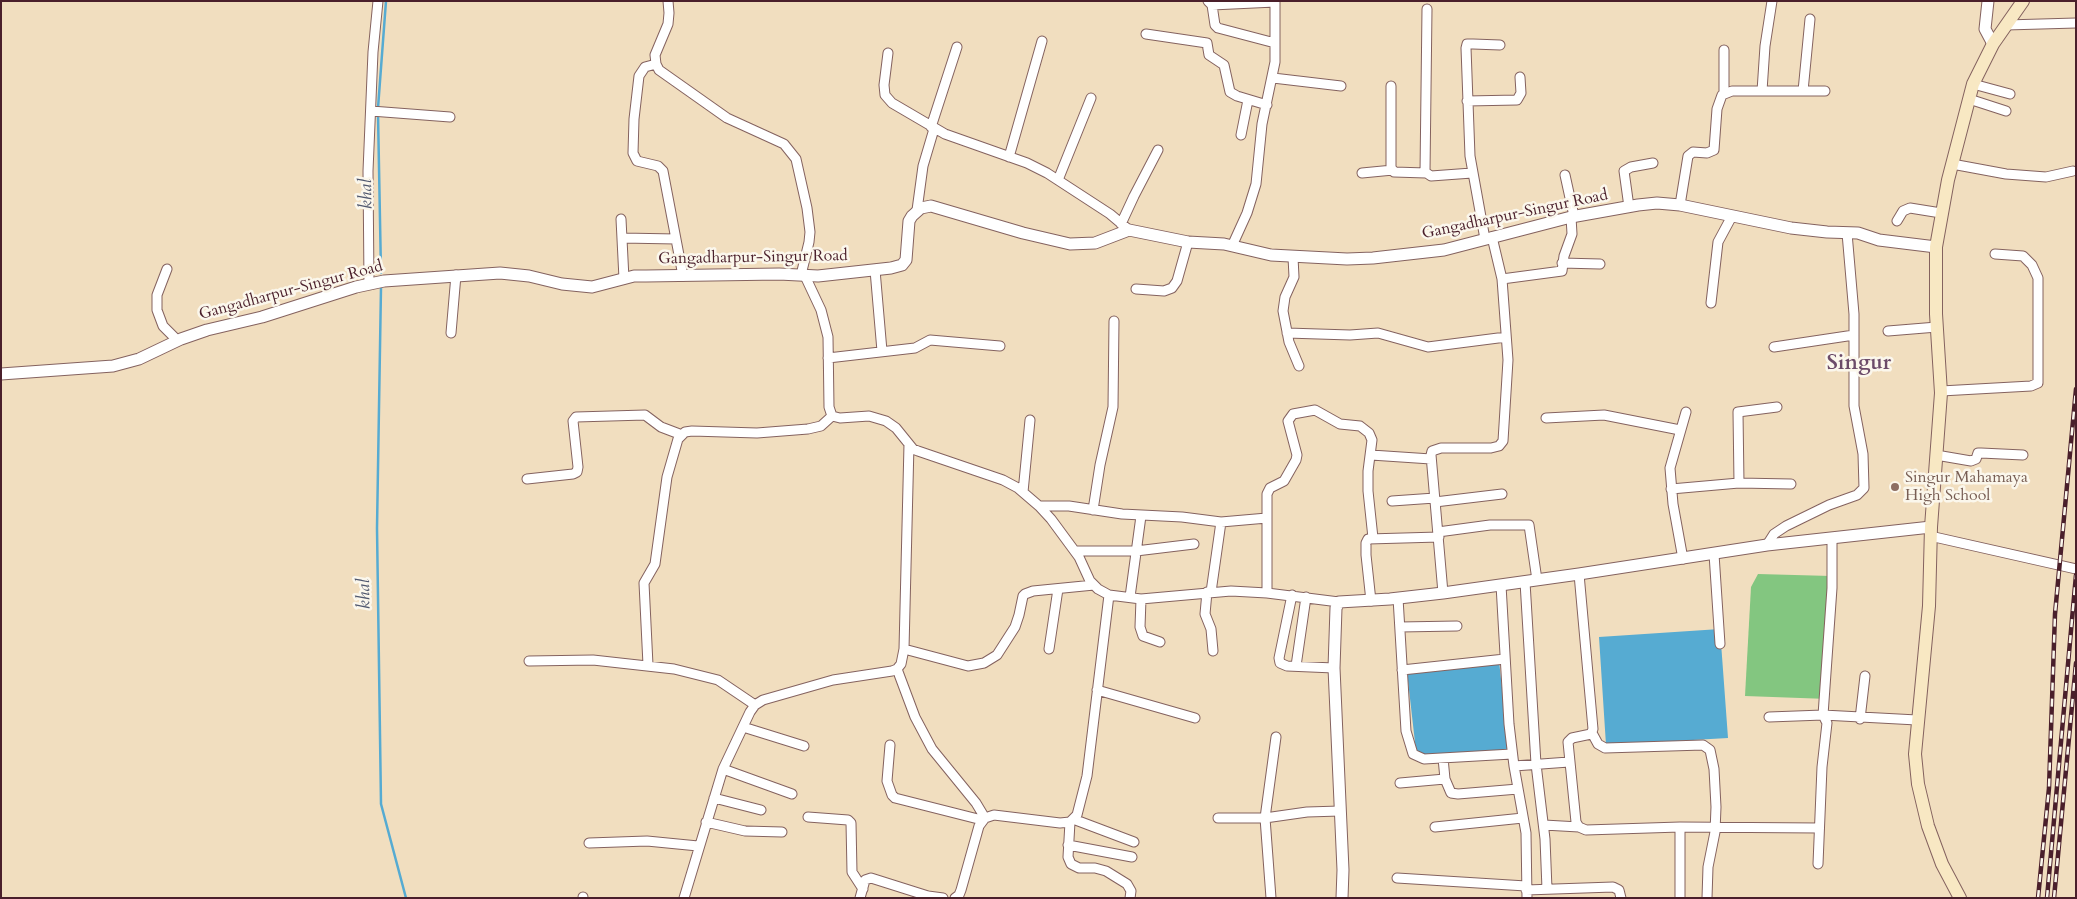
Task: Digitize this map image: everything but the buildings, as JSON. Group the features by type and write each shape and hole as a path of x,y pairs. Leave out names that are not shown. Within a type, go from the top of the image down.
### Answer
{"main road":[{"path":"1960,898 1937,851 1924,815 1916,763 1917,720 1929,606 1930,531 1941,391 1937,327 1936,246 1952,164 1974,84 1993,44 2023,1"}],"street":[{"path":"369,284 368,171 373,52 378,1"},
{"path":"668,1 668,24 655,55 659,70 727,118 784,144 791,150 799,171 809,220 809,242 803,275 826,324 828,337 829,407 832,416"},
{"path":"1762,91 1766,40 1772,1"},
{"path":"1988,1 1985,29 1993,44"},
{"path":"1232,246 1247,214 1254,192 1260,136 1273,78 1275,43 1275,2 1210,3 1218,28 1275,43"},
{"path":"1426,173 1424,166 1427,104 1427,9"},
{"path":"1803,91 1810,19"},
{"path":"2006,25 2076,23"},
{"path":"1146,34 1207,42 1209,55 1224,65 1230,92 1248,100 1267,105"},
{"path":"1009,157 1042,41"},
{"path":"1443,593 1432,451 1436,448 1483,449 1496,447 1503,443 1508,378 1502,279 1472,173 1467,101 1466,46 1473,44 1500,45"},
{"path":"957,47 932,128 923,166 917,210 931,206 1023,233 1070,244 1095,243 1125,227 1134,196 1158,150"},
{"path":"1724,50 1724,94"},
{"path":"888,53 884,85 887,99 932,128 960,141 1036,167 1058,180 1125,227"},
{"path":"656,64 645,67 639,76 634,119 633,153 637,161 658,166 663,171 683,276"},
{"path":"1467,101 1518,99 1521,93 1520,77"},
{"path":"1273,78 1341,86"},
{"path":"1974,84 2010,94"},
{"path":"1390,86 1390,161 1393,170"},
{"path":"1680,205 1688,156 1693,152 1710,153 1715,147 1720,98 1724,94 1732,91 1825,91"},
{"path":"1058,180 1091,98"},
{"path":"1969,99 2006,111"},
{"path":"1241,135 1248,100"},
{"path":"371,111 450,117"},
{"path":"1629,206 1624,171 1631,167 1653,163"},
{"path":"1952,164 2006,174 2046,178 2074,171"},
{"path":"1362,173 1393,170 1440,176 1472,173"},
{"path":"1502,279 1560,272 1572,234 1572,216 1565,175"},
{"name":"Gangadharpur-Singur Road","path":"1125,227 1188,242 1232,246 1258,253 1293,257 1373,258 1444,250 1572,216 1657,203 1680,205 1791,228 1864,234 1879,240 1936,246"},
{"path":"1897,222 1904,211 1910,208 1941,213"},
{"name":"Gangadharpur-Singur Road","path":"1,374 113,366 139,359 178,340 207,330 262,317 369,284 410,278 486,273 515,274 562,284 592,287 646,276 827,276 891,268 904,263 908,255 909,221 917,210"},
{"path":"1711,303 1718,242 1732,216"},
{"path":"621,219 624,279"},
{"path":"1767,545 1771,537 1786,526 1823,508 1857,495 1864,488 1864,454 1854,406 1852,271 1847,233"},
{"path":"622,238 676,239"},
{"path":"1136,289 1164,291 1172,288 1177,281 1188,242"},
{"path":"1941,391 2031,386 2038,383 2038,278 2032,265 2023,256 1995,254"},
{"path":"1293,257 1294,277 1284,303 1287,333 1293,354 1299,366"},
{"path":"1562,263 1600,264"},
{"path":"166,269 157,295 157,310 164,326 178,340"},
{"path":"875,270 882,351"},
{"path":"451,333 456,275"},
{"path":"1093,510 1114,399 1114,321"},
{"path":"1888,331 1937,327"},
{"path":"1287,333 1350,335 1375,333 1428,347 1506,337"},
{"path":"1774,347 1854,335"},
{"path":"828,358 859,356 882,351 915,348 930,340 1000,346"},
{"path":"1739,483 1738,412 1777,407"},
{"path":"1267,593 1268,491 1284,481 1296,460 1297,455 1288,421 1293,414 1315,410 1340,424 1364,427 1371,436 1368,480 1373,538"},
{"path":"1683,559 1671,489 1671,461 1686,412"},
{"path":"528,479 577,472 573,421 576,417 645,415 661,427 682,435"},
{"path":"1546,418 1604,415 1680,430"},
{"path":"648,665 644,583 655,564 667,476 678,439 692,431 758,433 808,429 821,426 832,416"},
{"path":"832,416 840,418 869,416 886,421 896,428 909,444 918,451 1003,480 1023,492 1039,506 1075,551 1094,585 1109,595 1130,598 1209,592 1267,593 1339,602 1370,601 1525,582 1767,545 1930,531 2076,569"},
{"path":"1023,492 1030,420"},
{"path":"909,444 904,649 903,657 897,669 915,718 932,749 972,798 983,819"},
{"path":"1936,455 1971,461 1976,459 1978,453 1981,452 2023,455"},
{"path":"1371,455 1432,459"},
{"path":"1671,489 1739,483 1791,484"},
{"path":"1392,502 1502,494"},
{"path":"1039,506 1069,506 1141,516 1182,517 1221,522 1267,518"},
{"path":"1130,598 1141,516"},
{"path":"1213,651 1212,628 1206,614 1221,522"},
{"path":"1370,601 1366,547 1368,539 1373,538 1439,534 1490,525 1529,525 1537,580"},
{"path":"1818,864 1822,767 1827,723 1823,715 1832,588 1832,538"},
{"path":"1075,551 1136,551 1194,544"},
{"path":"1714,554 1720,644"},
{"path":"1580,574 1592,733 1598,744 1605,748 1704,745 1708,747 1712,754 1716,792 1715,827 1708,867 1707,898"},
{"path":"1525,582 1536,764 1544,825 1547,889"},
{"path":"904,649 968,666 984,663 996,655 1015,627 1023,596 1033,591 1094,585"},
{"path":"1501,585 1512,754 1526,845 1526,891"},
{"path":"1049,649 1058,589"},
{"path":"1109,595 1087,776 1080,807 1072,821 1068,845 1068,861 1079,868 1095,868 1106,871 1127,884 1131,891 1130,898"},
{"path":"1292,595 1279,658 1280,663 1283,665 1334,668"},
{"path":"1296,666 1306,597"},
{"path":"1141,598 1142,632 1146,638 1160,642"},
{"path":"1398,598 1406,731 1411,751 1419,758 1512,754"},
{"path":"1339,602 1336,608 1334,668 1342,898"},
{"path":"1400,627 1458,626"},
{"path":"1402,670 1505,659"},
{"path":"528,661 593,660 648,665 709,677 726,685 755,705"},
{"path":"684,898 698,846 723,769 755,705 763,700 833,680 897,669"},
{"path":"1860,719 1865,676"},
{"path":"1097,690 1195,718"},
{"path":"1769,717 1823,715 1860,719 1917,720"},
{"path":"743,727 804,746"},
{"path":"1579,827 1576,822 1568,742 1570,739 1592,733"},
{"path":"1271,898 1265,818 1276,737"},
{"path":"890,745 887,781 895,798 983,819 994,815 1060,823 1072,821 1134,842"},
{"path":"1443,758 1444,779 1448,788 1454,794 1518,789"},
{"path":"1514,766 1569,762"},
{"path":"723,769 792,794"},
{"path":"1400,783 1444,779"},
{"path":"714,798 761,810"},
{"path":"1218,818 1265,818 1307,812 1340,812"},
{"path":"808,817 848,820 851,823 852,872 862,893"},
{"path":"1435,827 1523,818"},
{"path":"956,898 961,890 978,826 983,819"},
{"path":"706,822 745,831 782,832"},
{"path":"1544,825 1579,827 1586,830 1680,827 1819,828"},
{"path":"1680,827 1680,898"},
{"path":"589,843 647,841 698,846"},
{"path":"1068,845 1132,857"},
{"path":"862,893 865,880 871,878 928,896 943,898"},
{"path":"1397,878 1526,891 1613,887 1618,890 1621,898"}],"green space":[{"path":"1758,574 1831,576 1828,699 1745,696 1751,587"}],"water":[{"path":"1720,629 1728,738 1606,745 1599,637"},
{"path":"1499,661 1509,750 1417,760 1407,672"}],"waterway":[{"name":"khal","path":"378,108 386,1"},
{"name":"khal","path":"378,114 381,273"},
{"name":"khal","path":"381,287 377,528 381,804 406,898"}],"railway":[{"path":"2038,898 2049,788 2055,614 2076,389"},
{"path":"2047,898 2076,575"},
{"path":"2054,898 2076,663"}],"place":[{"name":"Singur Mahamaya High School","path":"1895,487"}],"district":[{"name":"Singur","path":"1859,364"}]}
